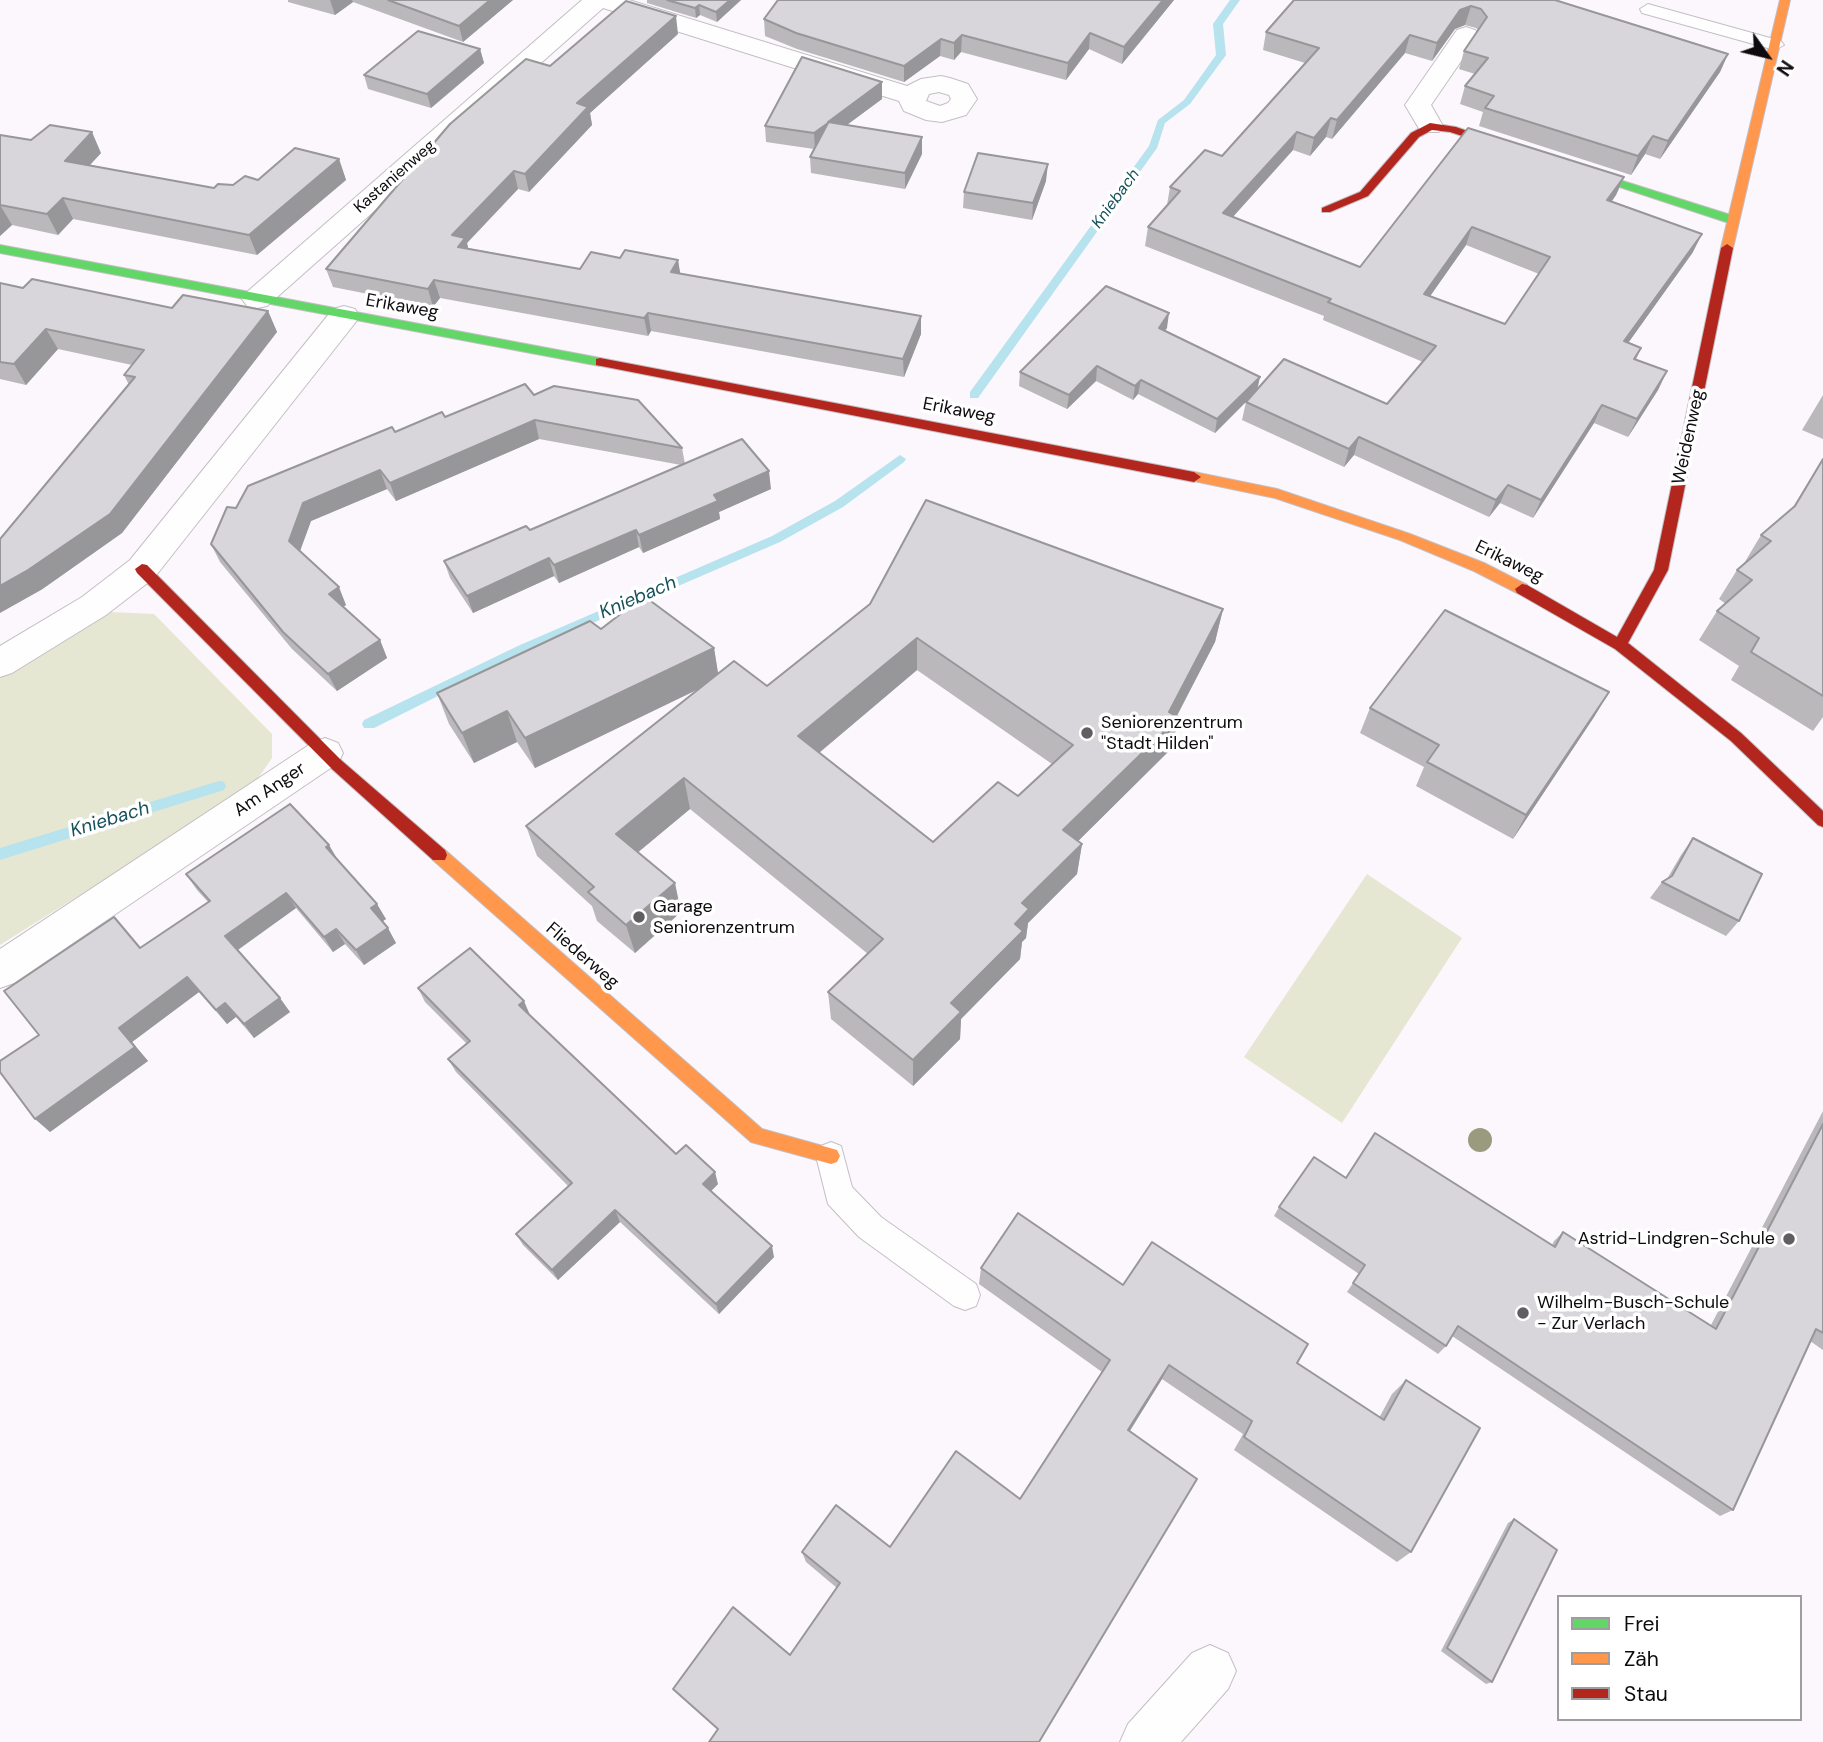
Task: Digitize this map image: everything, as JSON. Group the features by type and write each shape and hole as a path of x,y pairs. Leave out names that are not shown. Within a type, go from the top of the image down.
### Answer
{"street":[{"name":"Kastanienweg","path":"257,299 597,0"},
{"path":"603,0 912,96"},
{"name":"Weidenweg","path":"1620,645 1640,615 1661,570 1733,220 1785,0"},
{"path":"1430,126 1418,105 1466,35"},
{"path":"1326,210 1364,194 1415,135 1430,126 1452,129 1529,154"},
{"path":"1555,162 1733,220"},
{"name":"Erikaweg","path":"0,249 344,316 868,412 1276,494 1405,537 1479,567 1547,602 1620,645 1736,737 1823,821"},
{"path":"0,663 94,606 142,569 344,316"},
{"name":"Am Anger","path":"0,971 325,753 142,569"},
{"name":"Fliederweg","path":"325,753 757,1136 831,1156"},
{"path":"1146,1742 1210,1671"}],"lane":[{"path":"1648,9 1775,45"},
{"path":"831,1156 839,1194 870,1227 965,1295"}],"green space":[{"path":"111,612 154,614 272,734 272,758 252,787 0,945 0,678"},
{"path":"1367,874 1462,938 1342,1123 1244,1057"}],"building":[{"path":"388,0 490,0 459,26"},
{"path":"667,0 730,0 716,12 699,5 695,8"},
{"path":"778,0 1163,0 1124,47 1090,33 1068,63 962,35 954,43 941,39 904,66 796,33 764,19"},
{"path":"1294,0 1555,0 1728,54 1668,141 1653,136 1638,156 1485,108 1494,96 1465,86 1488,58 1464,51 1487,17 1481,9 1471,6 1460,10 1437,43 1410,35 1337,120 1331,118 1314,138 1297,132 1223,213 1360,267 1468,128 1624,177 1607,200 1702,234 1624,341 1641,348 1634,359 1667,371 1637,419 1602,405 1541,500 1508,485 1496,500 1359,437 1349,449 1246,402 1284,359 1387,404 1436,346 1328,302 1331,299 1148,227 1180,191 1170,187 1205,150 1222,156 1319,48 1266,32","holes":["1472,227 1550,257 1505,324 1424,294"]},
{"path":"626,1 676,16 577,103 588,107 525,174 514,171 452,235 465,238 458,247 580,269 591,252 620,258 625,250 678,260 671,272 921,316 903,359 648,313 644,318 434,280 428,289 326,269 450,124 526,59 550,66"},
{"path":"418,31 480,49 427,94 364,75"},
{"path":"802,57 882,82 828,122 922,137 905,173 810,157 828,123 814,133 765,126"},
{"path":"50,125 92,132 65,161 214,188 218,184 233,185 245,176 258,180 295,148 339,159 249,235 63,198 47,214 0,205 0,135 31,140"},
{"path":"978,153 1048,164 1033,203 964,192"},
{"path":"32,279 172,308 183,295 268,311 110,514 0,586 0,539 135,377 124,375 144,350 46,329 14,364 0,362 0,283 23,288"},
{"path":"1106,286 1169,313 1159,328 1260,377 1217,419 1141,380 1135,386 1097,366 1069,395 1020,372"},
{"path":"525,384 534,395 554,386 638,400 682,448 535,420 390,483 380,470 303,503 289,541 339,587 329,594 380,640 328,674 283,632 211,544 227,507 236,508 248,486 392,427 395,432 442,412 445,417"},
{"path":"742,439 769,471 714,495 718,501 639,535 636,530 554,565 549,558 467,596 444,561 526,526 530,530"},
{"path":"1823,459 1823,696 1751,652 1759,638 1717,611 1752,580 1737,570 1771,541 1761,535 1795,506"},
{"path":"926,500 1223,609 1169,712 1179,717 1063,830 1082,844 1022,903 1029,909 1015,924 1023,931 951,1003 961,1012 913,1060 828,992 883,939 684,778 616,834 675,883 626,925 588,892 594,887 526,826 734,661 767,686 870,604","holes":["917,638 1073,745 1018,796 998,782 933,842 798,736"]},
{"path":"644,596 714,648 525,738 507,711 462,733 437,693 590,621 601,629"},
{"path":"1445,610 1609,692 1526,815 1427,762 1439,745 1370,708"},
{"path":"290,804 329,845 326,847 377,904 371,908 388,928 356,950 336,929 324,937 286,893 225,936 280,998 244,1024 225,1003 216,1010 187,977 119,1028 135,1047 35,1119 0,1072 0,1061 39,1035 4,991 114,917 140,948 210,901 186,874"},
{"path":"1693,838 1762,874 1739,921 1662,882 1672,876"},
{"path":"470,948 524,1001 519,1005 676,1154 686,1145 715,1172 703,1184 772,1246 716,1304 615,1210 552,1270 516,1234 572,1183 448,1059 470,1041 418,988"},
{"name":"Wilhelm-Busch-Schule - Zur Verlach","path":"1823,1124 1823,1333 1816,1329 1733,1510 1458,1326 1446,1346 1353,1283 1365,1265 1279,1207 1314,1157 1346,1178 1375,1133 1555,1247 1563,1232 1716,1329"},
{"path":"1018,1213 1123,1285 1152,1242 1308,1344 1297,1363 1384,1420 1406,1380 1480,1428 1411,1552 1244,1437 1252,1421 1169,1365 1128,1430 1197,1479 1039,1742 709,1742 718,1729 673,1689 733,1607 790,1655 840,1583 802,1552 836,1505 890,1547 956,1451 1020,1499 1110,1360 981,1268"},
{"path":"1514,1519 1557,1550 1492,1682 1447,1648"}],"waterway":[{"name":"Kniebach","path":"974,395 1154,146 1161,122 1187,102 1221,55 1218,24 1235,0"},
{"name":"Kniebach","path":"369,724 524,648 776,539 839,504 900,459"},
{"name":"Kniebach","path":"0,854 219,786"}],"traffic: fast":[{"path":"1572,168 1733,220"},
{"path":"0,249 600,362"}],"traffic: slow":[{"path":"1727,248 1785,0"},
{"path":"1194,477 1277,494 1405,537 1479,567 1522,589"},
{"path":"439,855 757,1136 831,1156"}],"traffic: jam":[{"path":"1326,210 1364,194 1415,135 1430,126 1452,129 1515,150"},
{"path":"1620,645 1661,570 1727,248"},
{"path":"600,362 1194,477"},
{"path":"142,569 337,765 439,855"},
{"path":"1522,589 1620,645 1736,737 1823,821"}],"place":[{"name":"Seniorenzentrum \"Stadt Hilden\"","path":"1087,733"},
{"name":"Garage Seniorenzentrum","path":"639,917"},
{"name":"Astrid-Lindgren-Schule","path":"1789,1239"},
{"name":"Wilhelm-Busch-Schule - Zur Verlach","path":"1523,1313"}]}
